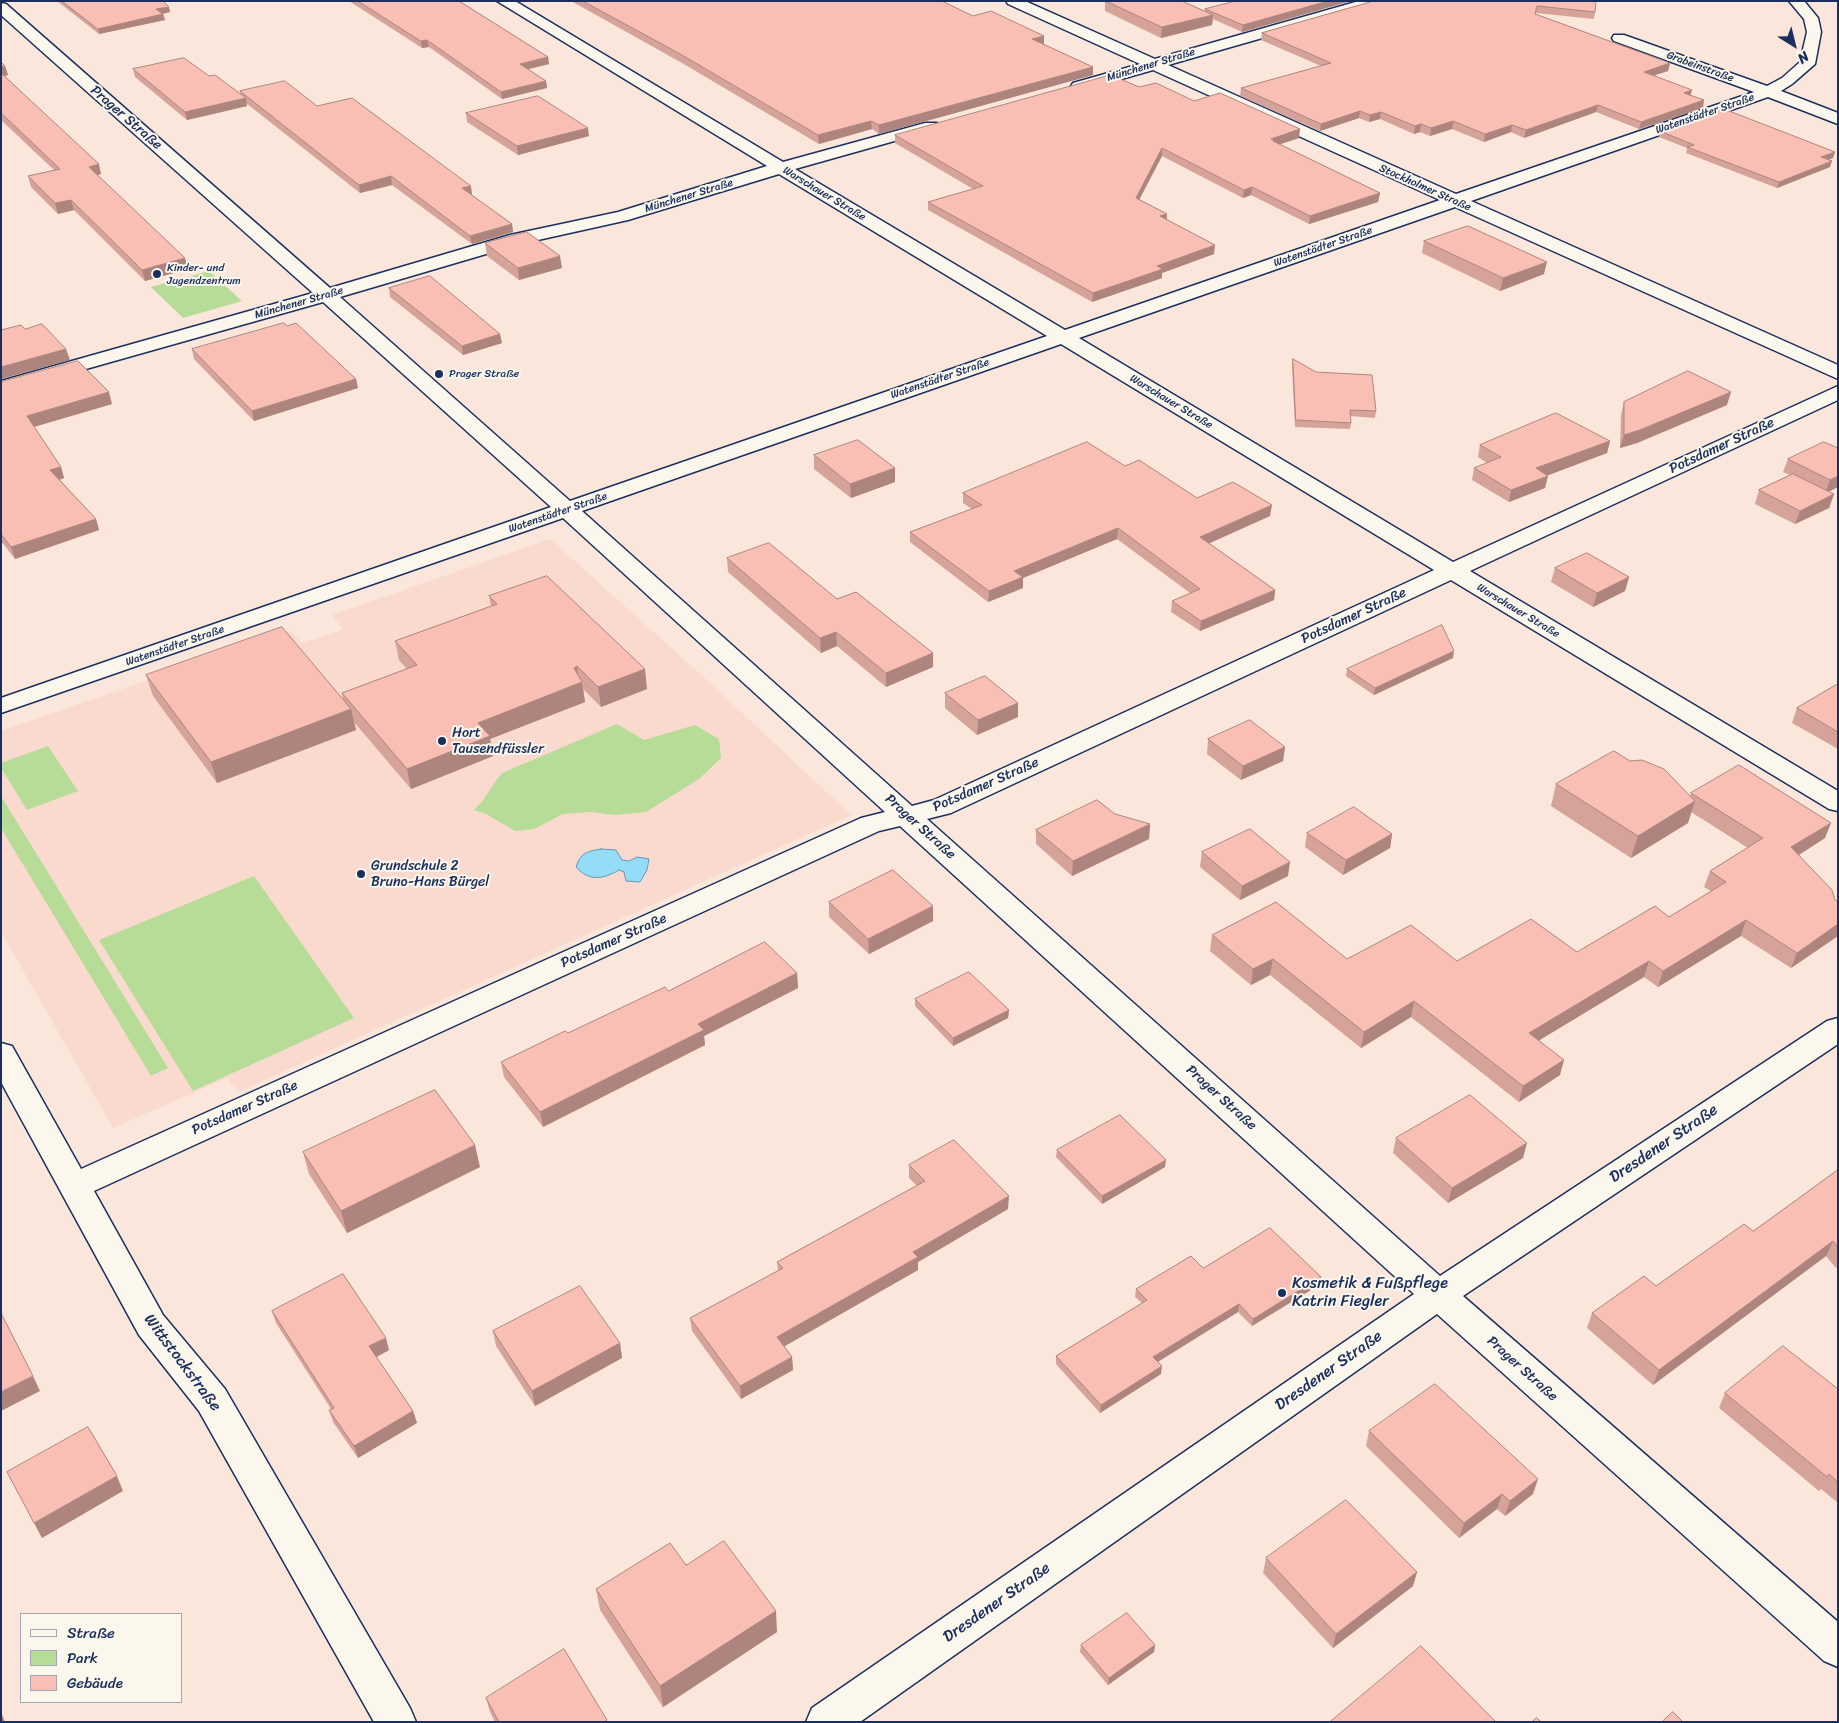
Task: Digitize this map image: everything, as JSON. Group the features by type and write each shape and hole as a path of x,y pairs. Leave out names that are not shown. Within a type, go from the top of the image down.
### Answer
{"street":[{"name":"Warschauer Straße","path":"504,1 1838,803"},
{"name":"Stockholmer Straße","path":"1013,1 1453,202 1838,373"},
{"name":"Münchener Straße","path":"1059,91 1376,1"},
{"name":"Watenstädter Straße","path":"1,706 1768,92 1787,81 1807,64 1814,32 1811,18 1796,1"},
{"name":"Prager Straße","path":"1,7 327,295 1438,1294 1838,1648"},
{"name":"Grabeinstraße","path":"1618,38 1838,119"},
{"name":"Münchener Straße","path":"1,387 327,295 516,239 622,216 780,168 944,123"},
{"name":"Potsdamer Straße","path":"74,1186 862,828 942,807 1838,392"},
{"name":"Dresdener Straße","path":"826,1722 1438,1294 1838,1029"},
{"name":"Wittstockstraße","path":"1,1054 151,1325 212,1400 396,1722"}],"shaded area":[{"name":"Grundschule 2 Bruno-Hans Bürgel","path":"550,539 707,680 851,815 238,1092 227,1078 113,1128 1,932 1,731 290,631 302,643 343,630 332,615"}],"green space":[{"path":"209,271 242,301 183,318 151,287"},
{"path":"617,724 644,740 695,725 719,739 721,758 699,779 646,812 614,815 591,812 563,814 534,829 515,831 486,814 474,810 502,773"},
{"path":"48,746 78,791 27,810 1,768 1,763"},
{"path":"1,796 168,1068 151,1076 1,828"},
{"path":"254,876 354,1018 193,1091 99,940"}],"water":[{"path":"601,849 616,850 622,860 629,861 637,857 649,859 647,870 640,882 626,881 624,872 619,870 597,878 586,875 576,867 582,856"}],"building":[{"path":"62,1 163,1 169,7 156,9 163,14 98,29"},
{"path":"358,1 459,1 548,57 520,64 546,81 501,92 427,40 421,41"},
{"path":"583,1 942,1 973,16 991,11 1044,36 1032,39 1093,67 879,125 871,121 818,135 682,55"},
{"path":"1106,1 1182,1 1213,15 1162,27"},
{"path":"1236,1 1328,1 1243,25 1205,9"},
{"path":"1374,1 1596,1 1595,12 1537,6 1535,14 1670,63 1644,72 1692,90 1684,93 1704,100 1641,122 1598,105 1526,130 1512,125 1485,134 1453,121 1431,128 1421,124 1415,126 1381,112 1370,115 1360,111 1321,124 1241,88 1331,63 1262,33"},
{"path":"184,58 209,76 215,75 246,98 185,112 133,69"},
{"path":"1,73 99,164 89,167 185,258 142,270 71,200 55,203 28,176 60,169 1,113"},
{"path":"1111,75 1139,87 1156,83 1194,101 1220,93 1300,129 1271,139 1275,141 1273,141 1380,193 1310,216 1252,187 1244,190 1162,148 1136,198 1167,214 1160,216 1215,245 1157,266 1163,269 1093,293 928,202 983,186 895,135"},
{"path":"285,81 317,106 352,98 471,186 462,188 512,224 470,236 391,176 359,185 240,91"},
{"path":"538,96 588,128 517,146 466,113"},
{"path":"1724,109 1835,152 1821,157 1832,161 1779,182 1687,147 1694,145 1660,131"},
{"path":"1468,226 1547,262 1503,278 1424,241"},
{"path":"527,232 560,256 518,268 485,243"},
{"path":"430,276 500,334 462,346 389,288"},
{"path":"284,323 287,326 296,323 356,379 252,411 192,349"},
{"path":"42,324 66,349 1,367 1,330 21,325 25,329"},
{"path":"1293,359 1316,372 1372,375 1376,411 1350,410 1351,423 1296,420"},
{"path":"78,361 109,392 27,416 61,467 50,470 96,519 11,547 1,534 1,382"},
{"path":"1688,371 1731,392 1624,435 1624,402"},
{"path":"1556,413 1610,441 1536,468 1548,476 1511,490 1474,468 1501,457 1480,445"},
{"path":"858,440 895,468 850,484 814,455"},
{"path":"1087,442 1125,466 1139,460 1197,498 1233,482 1272,505 1200,537 1275,590 1201,621 1172,601 1200,589 1118,528 1014,571 1023,577 989,591 910,532 982,505 963,493"},
{"path":"1824,442 1838,448 1838,476 1830,480 1788,459"},
{"path":"1793,474 1834,494 1800,511 1759,490"},
{"path":"769,543 837,599 856,592 933,653 886,673 836,632 820,638 727,558"},
{"path":"1587,553 1629,577 1597,593 1555,568"},
{"path":"547,576 645,669 598,687 577,666 574,668 582,682 478,723 490,736 407,769 342,693 417,665 395,641 497,604 489,596"},
{"path":"1442,625 1454,651 1375,688 1347,669"},
{"path":"282,627 351,709 211,762 146,675"},
{"path":"985,676 1018,703 978,720 945,693"},
{"path":"1838,684 1838,732 1797,708"},
{"path":"1250,720 1285,747 1243,766 1208,739"},
{"path":"1614,751 1630,761 1642,760 1664,769 1695,801 1638,836 1556,784"},
{"path":"1739,765 1831,823 1791,847 1832,890 1835,900 1838,902 1838,924 1797,953 1746,920 1663,971 1649,961 1529,1033 1564,1060 1523,1086 1414,1001 1364,1032 1273,959 1253,969 1212,935 1276,902 1347,959 1411,925 1457,961 1531,919 1577,952 1655,906 1669,917 1726,882 1710,871 1763,838 1691,793"},
{"path":"1097,800 1115,814 1150,824 1073,861 1036,830"},
{"path":"1354,807 1392,834 1346,860 1307,833"},
{"path":"1250,829 1290,862 1242,886 1202,852"},
{"path":"893,870 933,906 868,939 829,902"},
{"path":"765,942 797,973 698,1024 704,1030 540,1112 501,1062 565,1031 568,1033 665,987 668,991"},
{"path":"969,972 1009,1010 953,1038 915,999"},
{"path":"435,1090 475,1145 341,1211 303,1152"},
{"path":"1470,1095 1527,1143 1452,1188 1396,1138"},
{"path":"1120,1115 1166,1160 1102,1196 1057,1150"},
{"path":"954,1140 1009,1196 913,1252 918,1257 777,1337 792,1357 740,1386 690,1318 783,1268 777,1262 925,1181 909,1165"},
{"path":"1838,1170 1838,1247 1833,1241 1659,1370 1592,1313 1644,1276 1656,1286 1744,1224 1753,1231"},
{"path":"1270,1228 1321,1277 1253,1319 1239,1304 1153,1357 1162,1366 1101,1405 1056,1356 1147,1300 1136,1289 1191,1256 1203,1268"},
{"path":"343,1274 386,1338 369,1346 413,1411 354,1446 329,1410 334,1408 272,1311"},
{"path":"580,1286 620,1343 532,1391 493,1331"},
{"path":"1,1313 33,1376 1,1392"},
{"path":"1783,1346 1838,1389 1838,1482 1829,1474 1827,1477 1725,1393"},
{"path":"1435,1384 1538,1479 1510,1501 1502,1494 1464,1523 1369,1431"},
{"path":"88,1427 117,1476 34,1523 7,1472"},
{"path":"1346,1500 1417,1572 1336,1634 1266,1558"},
{"path":"724,1541 776,1611 660,1686 596,1589 670,1543 686,1565"},
{"path":"1127,1613 1155,1645 1109,1678 1081,1645"},
{"path":"1421,1646 1496,1722 1330,1722"},
{"path":"564,1649 607,1720 604,1722 499,1722 486,1698"},
{"path":"1673,1712 1683,1722 1662,1722"},
{"path":"1537,1718 1541,1722 1532,1722"}],"place":[{"name":"Kinder- und Jugendzentrum","path":"157,274"},
{"name":"Prager Straße","path":"439,374"},
{"name":"Hort Tausendfüssler","path":"442,741"},
{"name":"Grundschule 2 Bruno-Hans Bürgel","path":"361,874"},
{"name":"Kosmetik & Fußpflege Katrin Fiegler","path":"1282,1293"}]}
